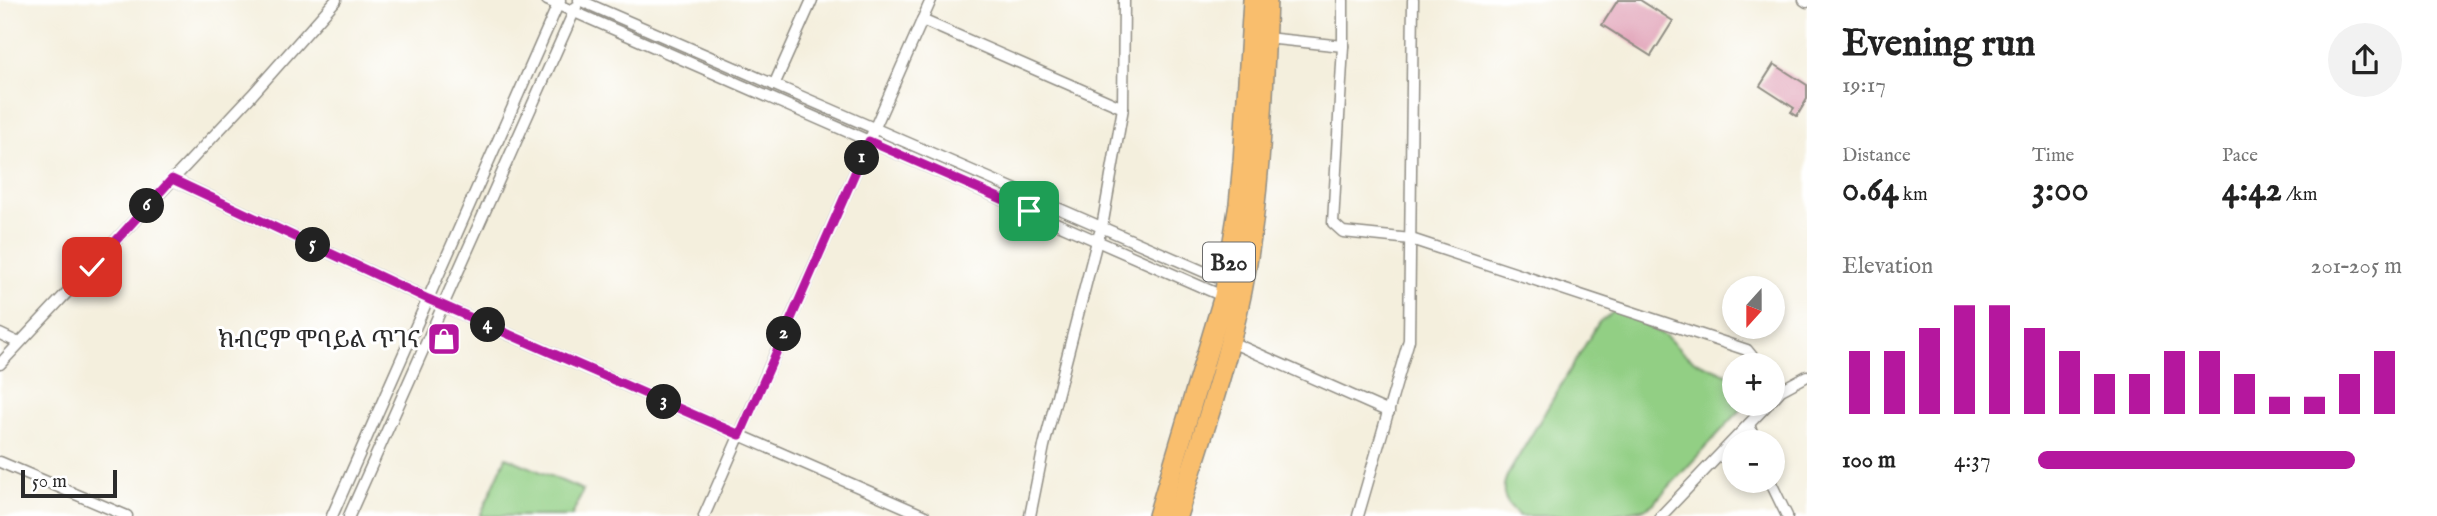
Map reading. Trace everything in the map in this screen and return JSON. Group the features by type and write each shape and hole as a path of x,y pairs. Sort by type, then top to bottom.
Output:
{"highway":[{"name":"B20","path":"1177,516 1231,342 1253,0"},
{"name":"B20","path":"1158,516 1233,292 1260,162 1267,0"}],"street":[{"path":"0,364 252,95 336,0"},
{"path":"349,516 579,0 1102,227 1233,292"},
{"path":"774,85 811,0"},
{"path":"704,516 931,0"},
{"path":"1030,516 1044,446 1102,227 1123,108 1124,0"},
{"path":"1343,0 1333,222 1343,232 1411,239 1749,353"},
{"path":"1358,516 1409,340 1413,0"},
{"path":"332,516 555,2 1097,241 1233,292"},
{"path":"922,20 1123,108"},
{"path":"1266,38 1343,46"},
{"path":"172,179 428,299 925,516"},
{"path":"0,334 19,343"},
{"path":"1231,342 1389,412"},
{"path":"1785,389 1807,376"},
{"path":"1661,516 1757,416"},
{"path":"1749,424 1751,430"},
{"path":"0,462 127,516"},
{"path":"1776,493 1787,516"}],"green space":[{"path":"1615,311 1624,313 1666,336 1695,361 1722,372 1722,416 1735,416 1653,504 1644,509 1603,516 1519,516 1505,498 1507,476 1599,322"},
{"path":"506,457 583,490 572,516 480,516"}],"building":[{"path":"1618,0 1640,0 1673,21 1651,56 1602,25"},
{"path":"1774,64 1807,85 1807,99 1797,116 1791,112 1794,108 1760,86"}],"place":[{"name":"ክብሮም ሞባይል ጥገና","path":"444,339"}],"route":[{"path":"92,267 172,179 428,299 740,435 869,141 1029,211"}]}
